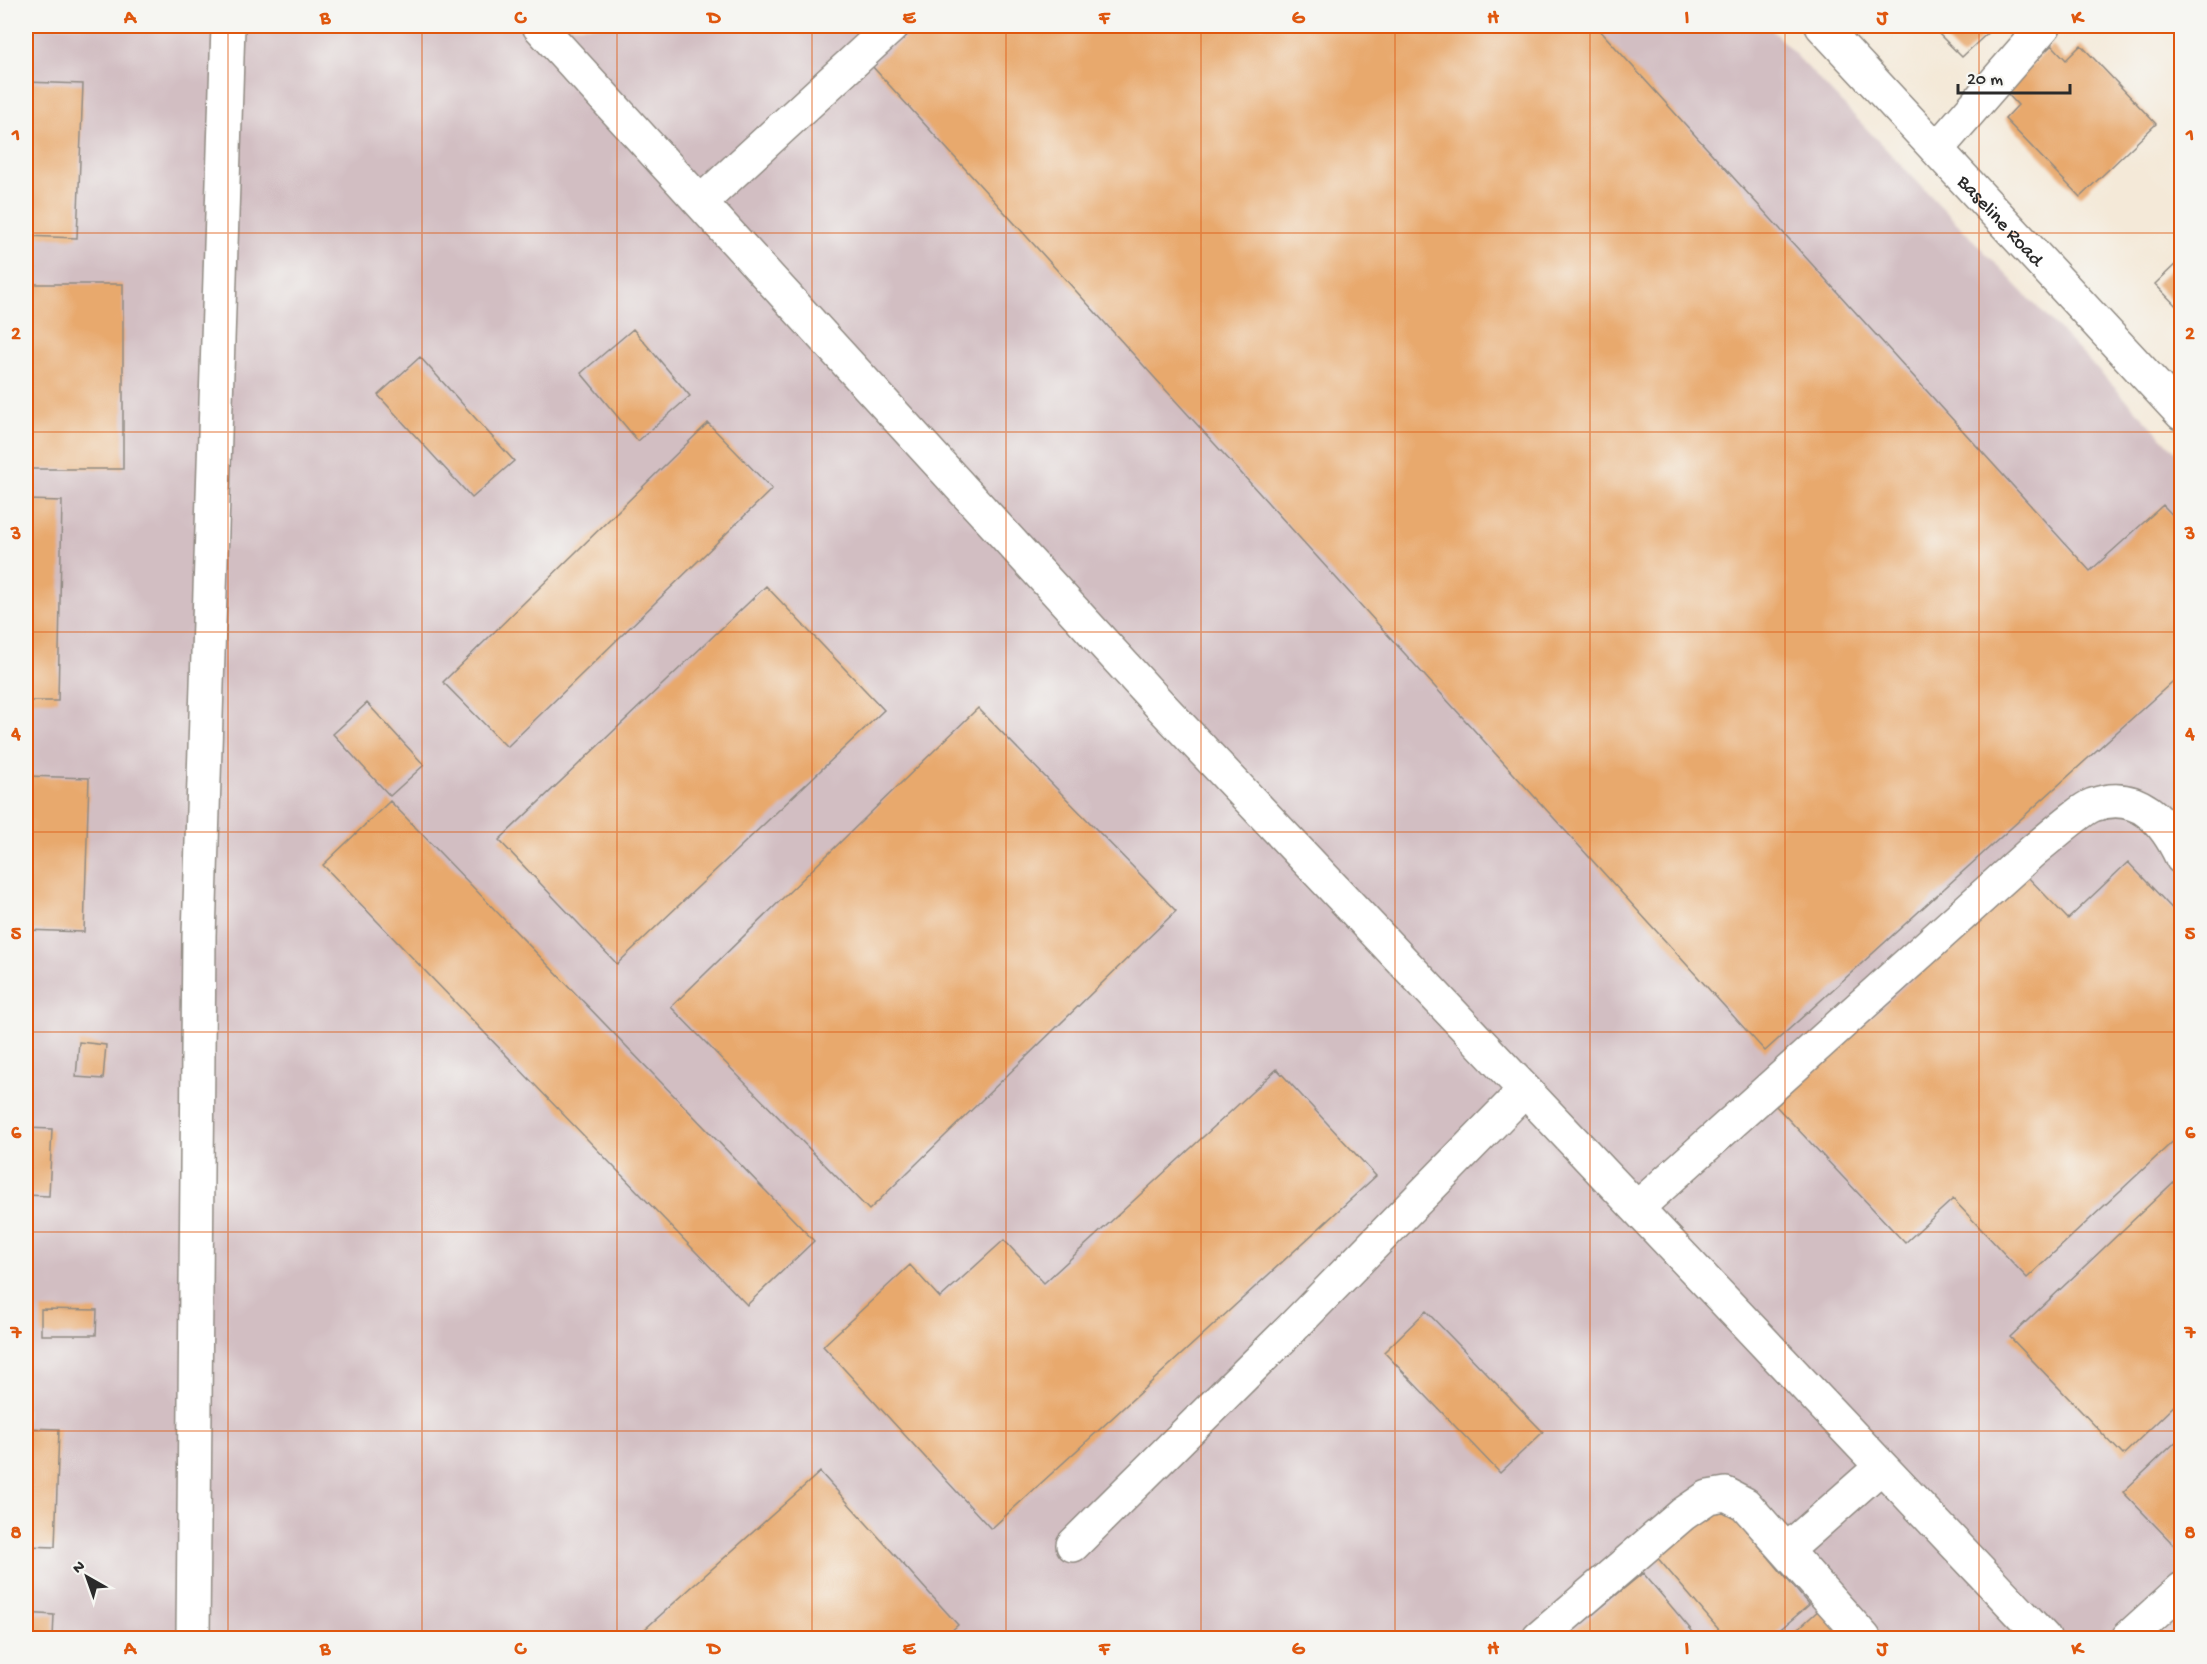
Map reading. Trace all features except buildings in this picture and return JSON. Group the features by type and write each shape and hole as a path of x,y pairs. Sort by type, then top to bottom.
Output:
{"street":[{"path":"193,1638 199,936 228,26"},
{"path":"539,26 1160,705 2044,1638"},
{"path":"701,202 892,26"},
{"name":"Baseline Road","path":"1822,26 2181,414"},
{"path":"1936,149 2044,26"},
{"path":"1637,1208 2034,850 2092,805 2122,800 2149,810 2173,839 2181,858"},
{"path":"1073,1545 1292,1328 1525,1090"},
{"path":"1787,1550 1881,1467"},
{"path":"1539,1638 1683,1514 1708,1497 1726,1494 1745,1504 1864,1638"},
{"path":"2128,1638 2181,1589"}],"shaded area":[{"path":"26,26 1768,26 2181,457 2181,1638 26,1638"}]}
